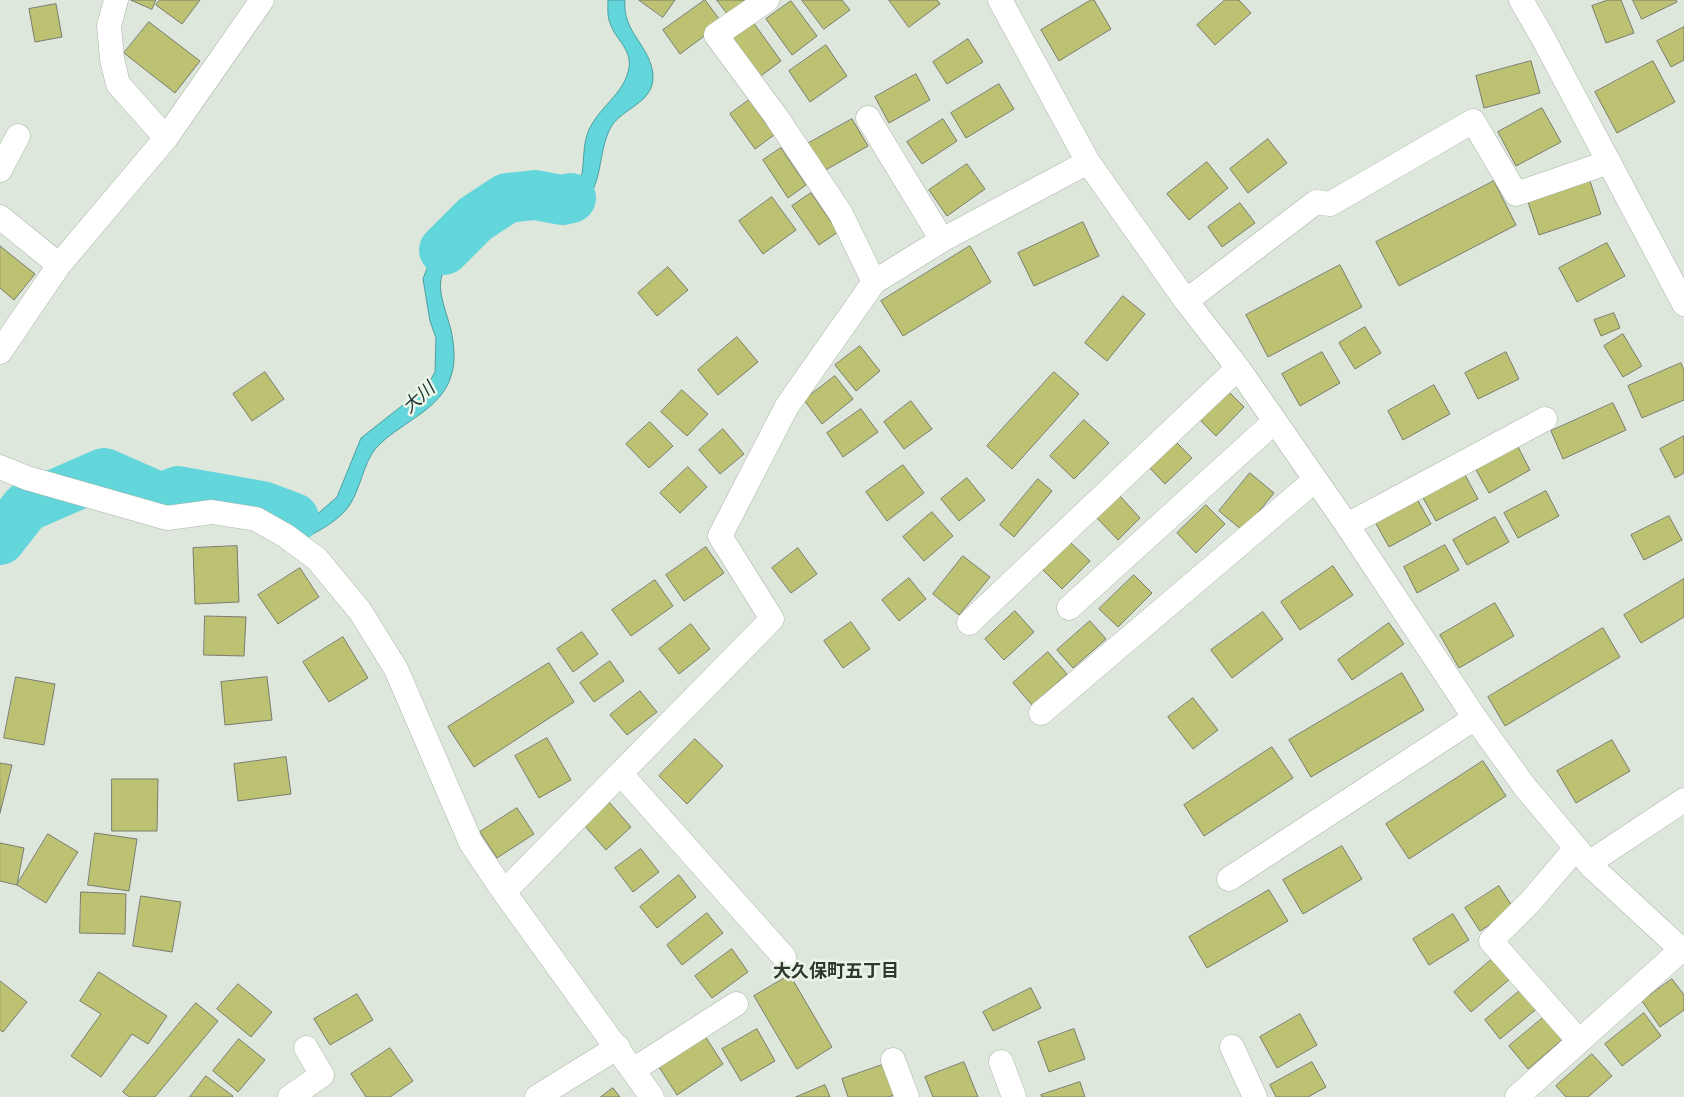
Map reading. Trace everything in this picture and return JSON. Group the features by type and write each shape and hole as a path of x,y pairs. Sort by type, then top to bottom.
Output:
{"street":[{"path":"116,0 109,26 112,59 118,84 166,138"},
{"path":"0,352 59,265 166,138 262,0"},
{"path":"767,0 716,35 775,115 840,214 874,282"},
{"path":"1000,0 1088,162 1186,301 1238,368 1275,421 1347,525 1475,718 1525,787 1582,855 1682,951 1517,1097"},
{"path":"1521,0 1684,304"},
{"path":"868,118 942,240"},
{"path":"1186,301 1316,202 1330,204 1473,120 1516,194 1609,162"},
{"path":"0,170 18,136"},
{"path":"504,892 772,619 720,536 787,406 874,282 942,240 1088,162"},
{"path":"0,217 59,265"},
{"path":"969,623 1238,368"},
{"path":"1347,525 1545,419"},
{"path":"1069,608 1275,421"},
{"path":"0,467 27,478 167,518 212,512 256,520 286,536 317,560 360,612 396,669 471,843 504,892 618,1047 652,1097"},
{"path":"1041,713 1315,480"},
{"path":"1229,879 1475,718"},
{"path":"620,774 784,957"},
{"path":"1579,1041 1491,941 1531,901 1582,855 1684,800"},
{"path":"633,1070 736,1004"},
{"path":"537,1097 618,1047"},
{"path":"1232,1047 1255,1097"},
{"path":"290,1097 322,1076 306,1048"},
{"path":"893,1060 907,1097"},
{"path":"1001,1062 1014,1097"}],"water":[{"path":"608,0 625,0 625,11 628,21 651,65 652,85 643,99 616,120 611,127 604,147 597,180 588,198 580,206 574,209 556,211 508,207 500,193 521,190 573,194 578,187 581,180 584,148 588,132 592,123 622,86 629,68 626,50 612,29 609,20"},
{"path":"493,199 503,214 460,246 451,256 441,280 441,293 451,330 454,353 453,371 446,387 431,406 390,435 371,455 354,497 346,510 329,525 309,536 273,515 232,507 222,491 314,517 337,497 361,438 427,386 435,372 436,338 430,321 423,279 430,260 445,237"},
{"path":"106,465 162,488 173,483 186,499 167,509 77,477"},
{"path":"19,499 38,505 28,525 0,563 0,529"}],"building":[{"path":"131,0 156,0 152,9"},
{"path":"160,0 200,0 182,24 156,5"},
{"path":"639,0 675,0 663,17"},
{"path":"705,0 722,23 680,54 663,30"},
{"path":"717,0 753,0 730,17"},
{"path":"802,0 842,0 850,10 824,29"},
{"path":"889,0 937,0 940,4 909,27"},
{"path":"1094,0 1111,29 1059,61 1041,30"},
{"path":"1225,0 1239,0 1251,13 1215,45 1197,25"},
{"path":"1608,0 1621,0 1634,33 1606,43 1592,6"},
{"path":"1633,0 1676,0 1677,2 1642,19"},
{"path":"791,1 817,36 792,55 766,19"},
{"path":"56,4 62,37 35,42 29,9"},
{"path":"149,22 200,61 175,93 124,53"},
{"path":"753,22 781,61 758,78 730,39"},
{"path":"1684,27 1684,60 1671,67 1657,41"},
{"path":"968,39 983,62 947,84 933,62"},
{"path":"826,45 847,76 810,102 789,71"},
{"path":"1531,61 1540,93 1484,108 1476,76"},
{"path":"1653,61 1675,102 1617,133 1595,92"},
{"path":"916,74 930,100 889,123 875,97"},
{"path":"999,84 1014,109 966,138 951,113"},
{"path":"749,100 774,135 755,149 730,114"},
{"path":"1542,108 1561,142 1516,166 1498,132"},
{"path":"852,119 868,146 822,172 807,144"},
{"path":"943,119 957,141 922,164 907,142"},
{"path":"1268,139 1287,163 1248,193 1230,169"},
{"path":"781,148 806,185 788,198 763,160"},
{"path":"1207,162 1228,188 1189,220 1167,194"},
{"path":"967,164 985,189 947,216 929,190"},
{"path":"1494,181 1516,225 1399,286 1376,242"},
{"path":"1590,181 1601,214 1539,235 1528,202"},
{"path":"811,193 838,232 819,245 792,206"},
{"path":"772,197 796,230 763,254 739,221"},
{"path":"1240,203 1255,223 1222,247 1208,227"},
{"path":"1083,222 1099,256 1034,286 1018,253"},
{"path":"1607,243 1625,276 1577,302 1559,268"},
{"path":"0,246 35,274 14,300 0,288"},
{"path":"970,246 991,282 903,336 881,301"},
{"path":"1340,265 1362,307 1268,357 1246,315"},
{"path":"668,267 688,290 657,316 638,293"},
{"path":"1123,296 1145,314 1107,361 1085,343"},
{"path":"1614,313 1620,328 1601,336 1594,320"},
{"path":"1365,327 1381,353 1355,369 1339,343"},
{"path":"1623,334 1642,366 1623,377 1604,346"},
{"path":"737,337 758,362 718,395 698,370"},
{"path":"860,346 880,371 856,391 835,365"},
{"path":"1322,352 1340,383 1300,406 1282,374"},
{"path":"1506,352 1519,379 1478,399 1465,373"},
{"path":"1681,363 1684,370 1684,400 1642,418 1628,386"},
{"path":"265,372 284,399 252,421 233,394"},
{"path":"1054,372 1079,394 1012,469 987,446"},
{"path":"835,376 853,399 822,424 804,400"},
{"path":"1434,385 1450,414 1403,440 1388,411"},
{"path":"1226,389 1244,407 1216,436 1198,418"},
{"path":"682,390 708,414 687,436 661,412"},
{"path":"911,401 932,429 904,449 884,422"},
{"path":"1613,403 1626,430 1563,459 1551,431"},
{"path":"861,409 878,432 843,457 827,433"},
{"path":"1084,420 1109,443 1074,479 1050,456"},
{"path":"650,422 673,446 649,468 626,444"},
{"path":"723,429 744,454 720,474 699,450"},
{"path":"1684,436 1684,473 1675,478 1660,449"},
{"path":"1173,439 1192,458 1165,484 1146,464"},
{"path":"1517,445 1530,470 1489,493 1475,468"},
{"path":"903,465 924,493 887,521 866,492"},
{"path":"688,467 707,487 680,513 660,493"},
{"path":"1250,473 1274,493 1243,531 1219,511"},
{"path":"1464,473 1478,499 1436,521 1422,496"},
{"path":"967,478 985,500 959,521 941,499"},
{"path":"1038,479 1052,491 1014,537 1000,525"},
{"path":"1546,491 1559,516 1518,538 1504,513"},
{"path":"1120,496 1140,518 1118,540 1097,518"},
{"path":"1417,499 1431,524 1389,547 1375,522"},
{"path":"1206,505 1225,524 1196,553 1177,533"},
{"path":"932,512 953,536 924,561 903,537"},
{"path":"1669,516 1682,540 1644,560 1631,535"},
{"path":"1495,517 1509,542 1467,565 1453,540"},
{"path":"1070,542 1090,561 1062,589 1042,569"},
{"path":"1445,545 1459,570 1417,593 1404,567"},
{"path":"237,546 239,602 195,604 193,548"},
{"path":"706,547 724,573 684,601 666,575"},
{"path":"798,548 817,574 791,593 772,568"},
{"path":"963,556 990,577 959,615 933,594"},
{"path":"1333,566 1353,595 1300,630 1281,602"},
{"path":"300,568 319,597 278,624 258,595"},
{"path":"1134,575 1152,593 1118,627 1099,609"},
{"path":"909,578 926,599 899,621 882,600"},
{"path":"1684,579 1684,617 1641,643 1624,615"},
{"path":"655,580 673,606 631,636 612,610"},
{"path":"1495,603 1514,636 1459,668 1440,635"},
{"path":"1015,611 1034,632 1004,660 985,639"},
{"path":"1263,612 1283,639 1232,678 1211,650"},
{"path":"205,616 246,617 244,656 204,655"},
{"path":"1090,621 1106,639 1073,668 1057,650"},
{"path":"851,622 870,649 843,668 824,641"},
{"path":"1389,623 1404,644 1352,680 1338,660"},
{"path":"691,624 710,649 679,674 659,649"},
{"path":"1603,628 1620,657 1505,726 1488,697"},
{"path":"582,632 598,654 573,672 557,649"},
{"path":"343,637 368,678 329,702 303,662"},
{"path":"1048,652 1067,674 1032,705 1013,683"},
{"path":"610,661 624,681 594,702 580,683"},
{"path":"549,663 574,702 474,767 448,727"},
{"path":"1402,673 1424,710 1311,777 1289,740"},
{"path":"16,677 55,684 44,745 4,738"},
{"path":"267,677 272,720 225,725 221,682"},
{"path":"640,691 657,712 627,735 610,715"},
{"path":"1193,698 1218,730 1193,749 1168,717"},
{"path":"547,738 571,780 539,798 515,756"},
{"path":"695,739 723,766 687,804 659,776"},
{"path":"1612,740 1630,771 1576,803 1557,771"},
{"path":"1272,747 1293,778 1204,836 1184,805"},
{"path":"286,757 291,794 238,801 234,764"},
{"path":"1483,761 1506,796 1409,859 1386,824"},
{"path":"0,763 12,765 0,813"},
{"path":"112,779 158,779 157,831 112,831"},
{"path":"609,802 631,827 606,850 584,825"},
{"path":"517,808 534,834 497,858 480,832"},
{"path":"95,833 137,839 129,891 88,885"},
{"path":"48,834 78,852 46,903 17,885"},
{"path":"0,843 24,848 17,885 0,881"},
{"path":"1342,846 1362,879 1303,914 1283,880"},
{"path":"641,849 659,872 633,892 615,868"},
{"path":"679,875 696,897 657,928 640,907"},
{"path":"1499,886 1514,909 1480,931 1465,908"},
{"path":"1269,890 1288,921 1207,968 1189,937"},
{"path":"81,892 126,894 125,934 80,933"},
{"path":"141,896 181,902 172,952 133,946"},
{"path":"707,913 723,933 682,965 667,945"},
{"path":"1453,914 1469,940 1429,965 1413,939"},
{"path":"732,949 748,972 712,998 695,976"},
{"path":"1492,959 1510,979 1471,1012 1454,992"},
{"path":"99,972 167,1016 148,1044 132,1034 101,1077 71,1056 101,1014 80,1001"},
{"path":"790,975 832,1047 797,1069 754,996"},
{"path":"1672,979 1684,995 1684,1010 1660,1027 1642,1001"},
{"path":"0,981 27,1002 3,1032 0,1030"},
{"path":"238,984 272,1012 251,1037 217,1009"},
{"path":"1031,988 1041,1008 993,1031 983,1012"},
{"path":"1523,988 1539,1007 1500,1039 1485,1020"},
{"path":"357,994 373,1020 330,1045 314,1019"},
{"path":"196,1003 218,1021 155,1097 129,1097 123,1092"},
{"path":"1644,1013 1661,1036 1622,1066 1605,1044"},
{"path":"1300,1014 1317,1045 1277,1068 1260,1037"},
{"path":"1544,1017 1563,1039 1528,1069 1509,1046"},
{"path":"757,1029 775,1061 741,1081 722,1049"},
{"path":"1074,1029 1085,1059 1049,1072 1038,1042"},
{"path":"705,1036 723,1064 677,1095 659,1067"},
{"path":"239,1039 265,1060 238,1092 213,1071"},
{"path":"390,1048 413,1081 390,1097 366,1097 351,1074"},
{"path":"1592,1054 1612,1076 1588,1097 1566,1097 1556,1086"},
{"path":"964,1062 978,1097 933,1097 925,1077"},
{"path":"1312,1062 1326,1087 1308,1097 1276,1097 1270,1085"},
{"path":"885,1064 895,1095 888,1097 848,1097 842,1079"},
{"path":"206,1076 233,1096 190,1097"},
{"path":"1080,1082 1085,1097 1042,1097 1041,1095"},
{"path":"825,1085 830,1097 796,1097"},
{"path":"613,1088 620,1097 601,1097"}],"waterway":[{"name":"大川","path":"444,250 475,219 507,198 535,195 562,200 571,198"},
{"name":"大川","path":"0,540 26,507 104,473 161,498 178,491 262,506 294,518"}],"district":[{"name":"大久保町五丁目","path":"836,972"}]}
